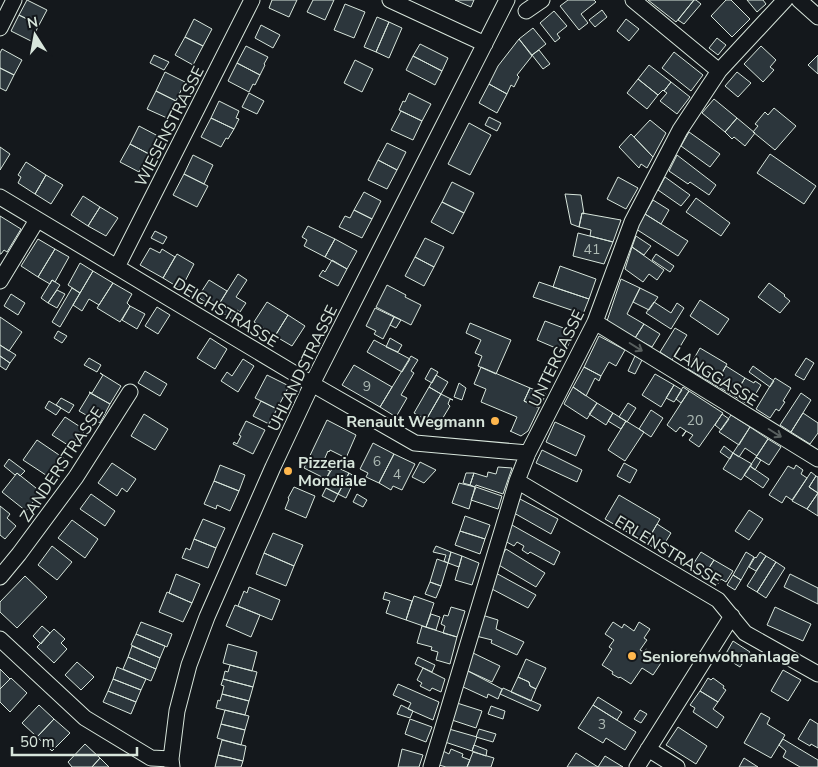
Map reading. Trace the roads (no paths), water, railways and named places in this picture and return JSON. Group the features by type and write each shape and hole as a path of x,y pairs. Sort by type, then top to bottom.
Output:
{"street":[{"path":"0,28 14,0"},
{"name":"WIESENSTRASSE","path":"117,267 252,0"},
{"path":"390,0 485,44"},
{"name":"UHLANDSTRASSE","path":"172,763 178,711 192,657 207,617 312,384 507,0"},
{"path":"526,11 542,0"},
{"path":"633,0 719,71"},
{"name":"UNTERGASSE","path":"431,767 517,480 528,453 595,322 632,222 680,130 719,71 785,0"},
{"path":"800,0 818,17"},
{"name":"DEICHSTRASSE","path":"0,198 312,384 415,443 528,453"},
{"path":"0,281 37,220"},
{"name":"LANGGASSE","path":"595,322 818,459"},
{"name":"ZANDERSTRASSE","path":"0,577 20,554 76,477 130,392"},
{"name":"ERLENSTRASSE","path":"517,480 718,600 745,633 818,674"},
{"path":"637,767 732,616"},
{"path":"0,639 85,718 151,758 172,763"},
{"path":"648,749 677,767"}],"place":[{"name":"Renault Wegmann","path":"495,421"},
{"name":"Pizzeria Mondiale","path":"288,471"},
{"name":"Seniorenwohnanlage","path":"632,656"}]}
